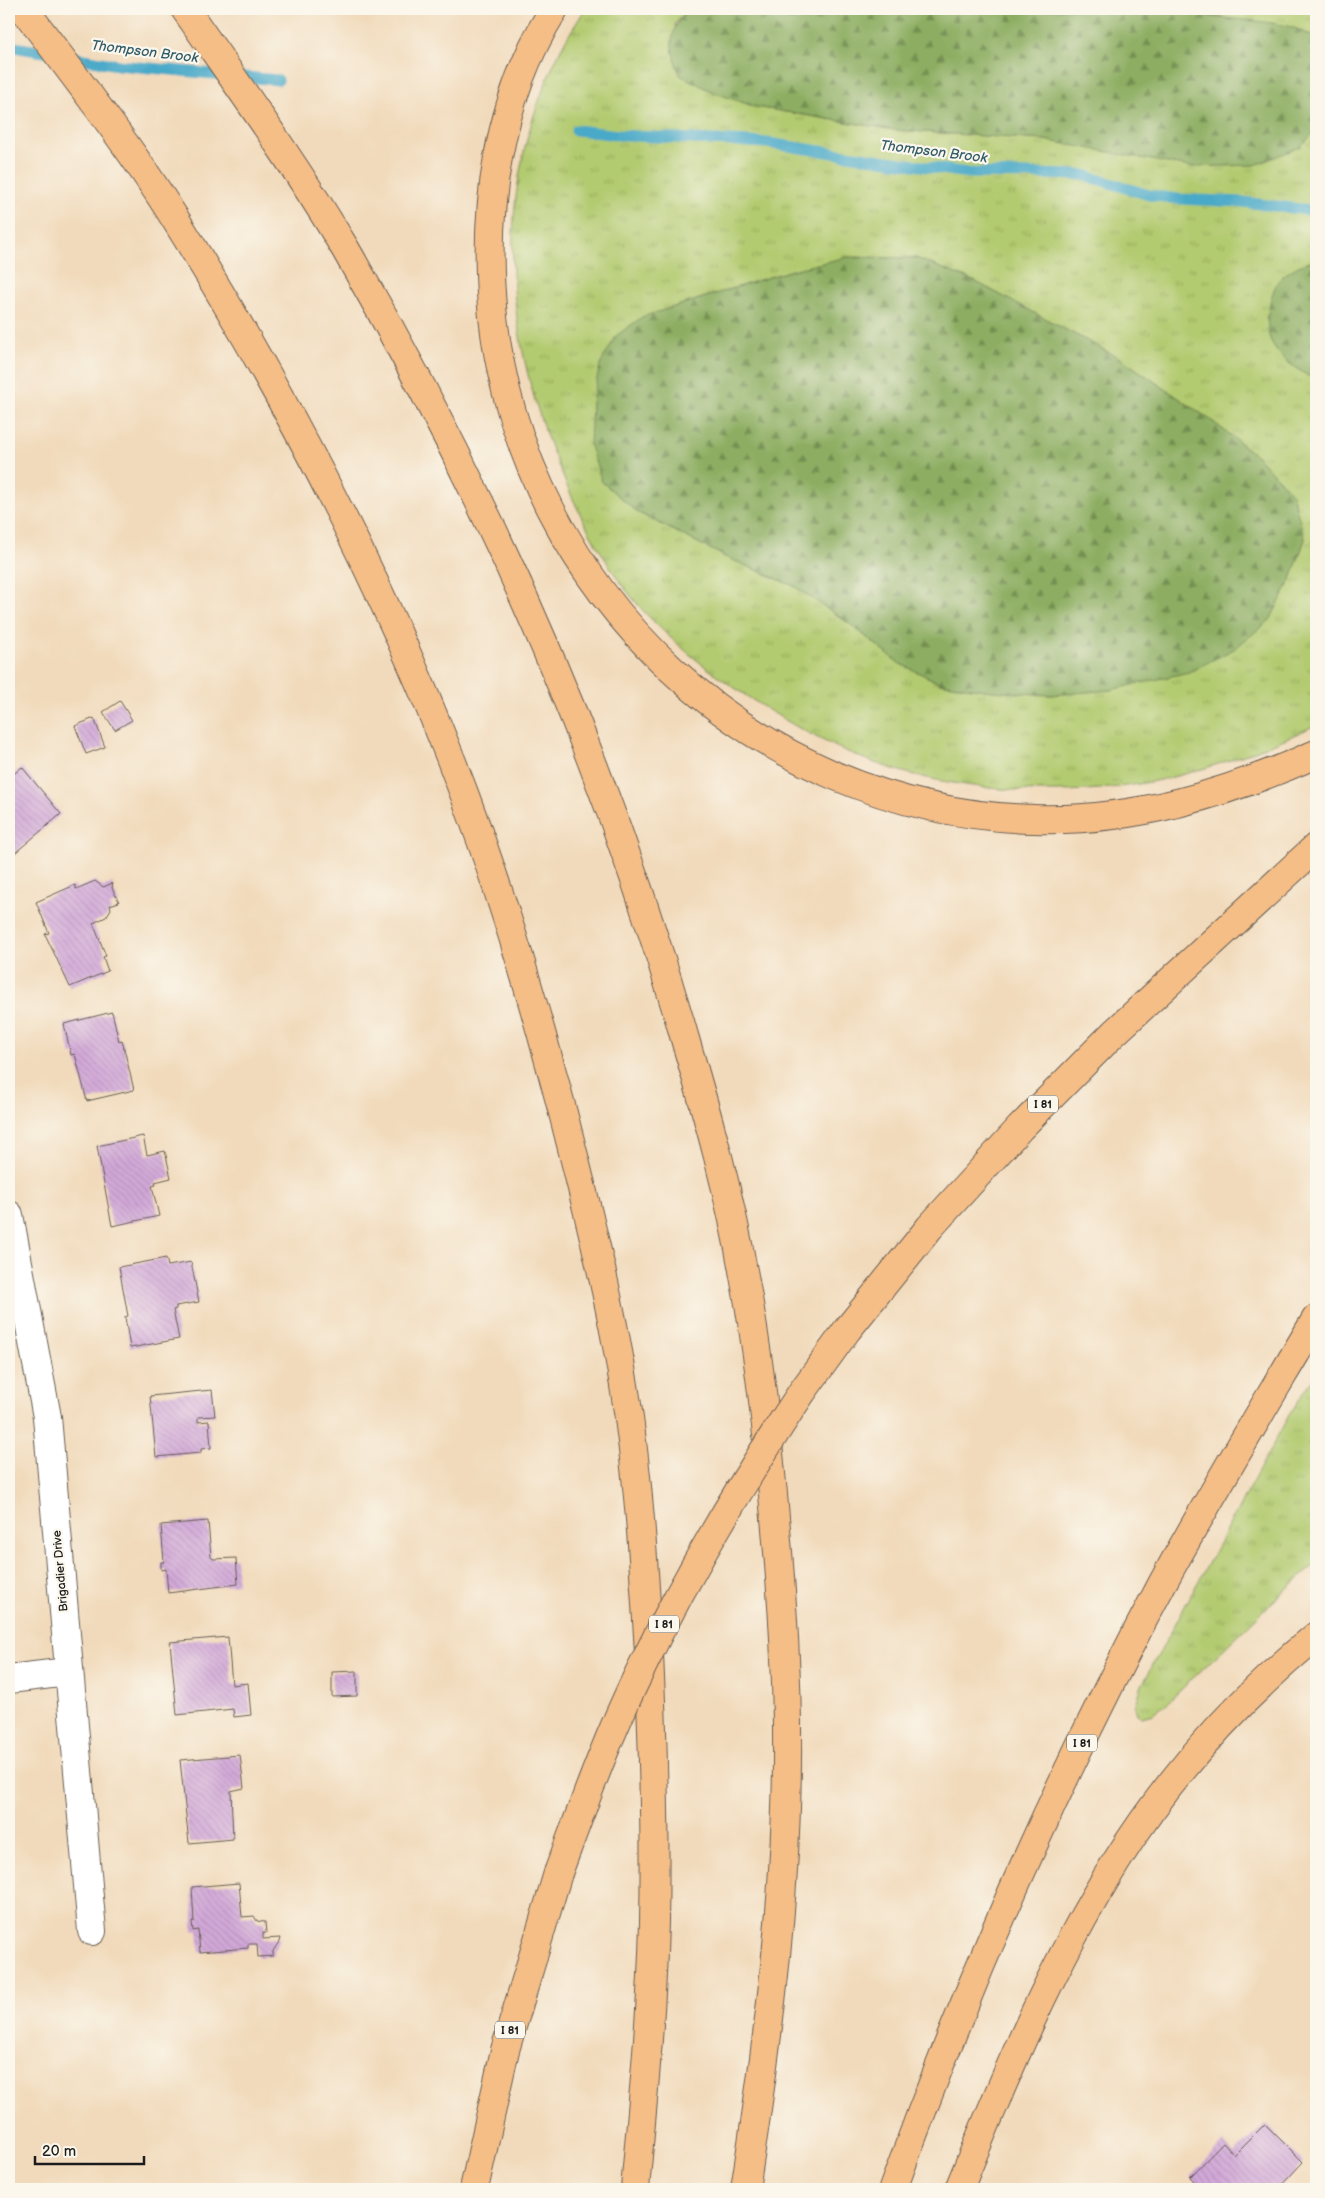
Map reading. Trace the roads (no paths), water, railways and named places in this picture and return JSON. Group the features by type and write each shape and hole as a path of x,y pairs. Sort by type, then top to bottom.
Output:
{"highway":[{"path":"24,9 132,155 174,218 294,423 343,516 450,756 509,922 585,1197 626,1396 638,1497 648,1641 654,1823 654,1926 648,2030 635,2189"},
{"path":"185,9 310,192 345,248 429,400 500,544 574,714 635,878 667,975 711,1130 730,1208 756,1346 768,1432 782,1601 787,1709 787,1766 774,1975 758,2113 745,2189"},
{"path":"554,9 526,64 506,120 498,159 489,237 491,300 499,361 512,414 531,470 559,527 594,584 638,638 663,663 722,712 792,755 829,774 869,789 910,801 997,817 1035,819 1075,818 1151,810 1217,793 1316,754"},
{"name":"I 81","path":"474,2189 505,2050 558,1873 612,1733 639,1674 669,1613 735,1496 802,1392 847,1330 930,1227 1014,1135 1114,1033 1316,846"},
{"name":"I 81","path":"893,2189 965,2002 1017,1880 1073,1760 1188,1538 1316,1319"},
{"path":"959,2189 1027,2030 1072,1940 1116,1861 1172,1783 1232,1712 1316,1636"}],"street":[{"name":"Brigadier Drive","path":"9,1215 47,1417 92,1930"},
{"path":"9,1679 68,1672"}],"waterway":[{"name":"Thompson Brook","path":"9,46 118,65 278,80"},
{"name":"Thompson Brook","path":"576,130 618,135 767,143 968,173 1084,175 1149,195 1178,199 1243,202 1316,211"}]}
